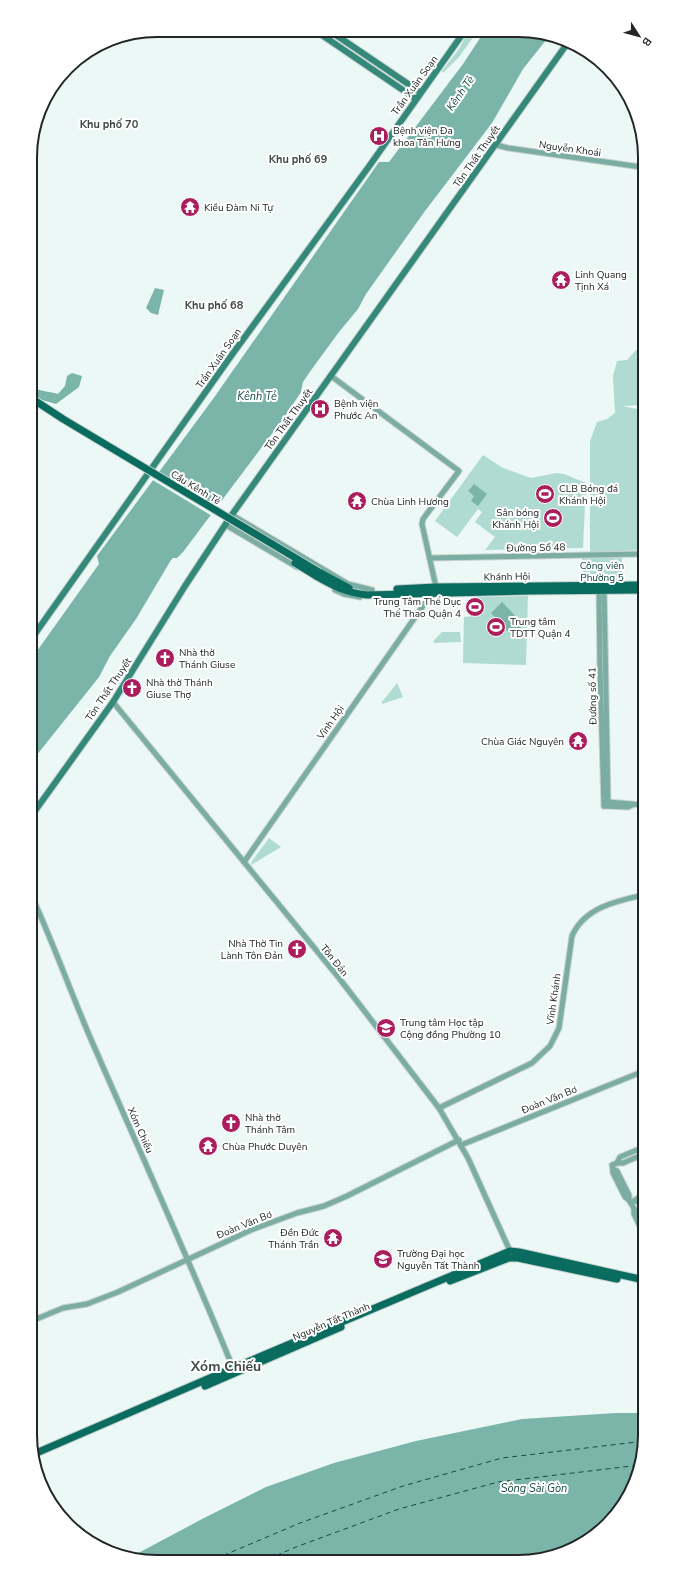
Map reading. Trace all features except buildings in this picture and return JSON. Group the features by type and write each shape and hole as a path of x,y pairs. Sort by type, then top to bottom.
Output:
{"main road":[{"path":"325,37 416,99"},
{"path":"338,37 420,92"},
{"name":"Trần Xuân Soạn","path":"37,630 460,37"},
{"path":"344,50 348,44"},
{"name":"Tôn Thất Thuyết","path":"37,808 113,702 185,586 232,515 565,47"},
{"name":"Cầu Kênh Tẻ","path":"37,402 63,420 352,591"},
{"name":"Cầu Kênh Tẻ","path":"37,408 325,581 342,590 352,591"},
{"name":"Khánh Hội","path":"601,588 638,585"},
{"name":"Khánh Hội","path":"352,591 372,592 601,588 638,590"},
{"path":"510,1254 519,1252 638,1279"},
{"name":"Nguyễn Tất Thành","path":"234,1370 510,1254 518,1258 638,1284"},
{"name":"Nguyễn Tất Thành","path":"39,1458 396,1298 406,1297"},
{"path":"38,1452 234,1370"}],"street":[{"name":"Nguyễn Khoái","path":"496,145 504,148 638,167"},
{"path":"331,376 458,471 423,519 422,524 430,558 434,590"},
{"name":"Khánh Hội","path":"232,515 348,584 372,592"},
{"name":"Khánh Hội","path":"226,525 344,594 365,597 372,592"},
{"path":"255,542 260,532"},
{"name":"Đường Số 48","path":"430,558 638,554"},
{"name":"Đường số 41","path":"601,588 600,668 606,804 628,807 638,805"},
{"name":"Vĩnh Hội","path":"244,862 434,590"},
{"name":"Tôn Đản","path":"113,702 366,1012 439,1108 460,1142 482,1186 510,1254"},
{"name":"Vĩnh Khánh","path":"439,1108 524,1068 545,1051 553,1041 559,1028 572,936 576,926 586,916 604,906 638,896"},
{"name":"Xóm Chiếu","path":"37,908 82,1018 187,1258 234,1370"},
{"name":"Đoàn Văn Bơ","path":"37,1319 63,1308 87,1304 118,1292 187,1258 250,1230 297,1213 324,1206 460,1142 638,1073"},
{"path":"638,1150 620,1157 617,1163 612,1167 617,1171 629,1195 638,1222"},
{"path":"617,1163 623,1163 638,1157"},
{"path":"631,1201 638,1197"},
{"path":"631,1201 638,1202"},
{"path":"634,1209 638,1212"}],"green space":[{"path":"465,37 473,37 459,57 443,73 442,71 459,49"},
{"path":"636,350 638,351 638,405 622,406 638,409 638,550 590,553 590,441 597,422 607,419 615,413 613,376 617,361 627,360"},
{"name":"CLB Bóng đá Khánh Hội","path":"483,455 503,468 531,478 557,473 564,474 586,483 583,548 485,550 495,537 475,522 482,512 478,509 457,537 435,521"},
{"name":"Công viên Phường 5","path":"622,555 622,584 583,585 582,557"},
{"name":"Trung tâm TDTT Quận 4","path":"528,596 526,665 463,663 464,617 474,616 474,597"},
{"path":"442,632 460,632 461,642 434,643 434,640"},
{"path":"397,683 403,697 382,704 382,702"},
{"path":"269,838 281,847 251,865 252,861"}],"water":[{"name":"Kênh Tẻ","path":"481,37 518,37 546,40 523,69 492,123 425,211 366,294 358,309 309,373 303,382 301,392 286,415 183,552 177,558 173,558 171,560 136,619 110,656 99,677 37,755 37,651 99,564 97,556 213,399 379,162 389,162 463,64"},
{"path":"155,288 164,290 158,315 151,313 146,308"},
{"path":"72,373 82,376 79,387 56,404 42,400 37,396 37,388 58,394 65,386 67,376"},
{"path":"474,484 487,494 478,506 471,501 474,496 468,491"},
{"path":"502,602 524,625 512,636 491,613"},
{"name":"Sông Sài Gòn","path":"638,1413 638,1443 634,1466 626,1488 618,1502 597,1525 585,1535 556,1549 533,1554 518,1555 157,1555 138,1553 266,1487 334,1463 416,1441 522,1419"}],"pier":[{"path":"156,471 218,508 212,516 151,479"}],"ferry route":[{"path":"224,1555 300,1523 403,1486 502,1458 638,1442"},
{"path":"277,1555 399,1509 498,1482 634,1466"}],"place":[{"name":"Bệnh viện Đa khoa Tân Hưng","path":"379,136"},
{"name":"Kiều Đàm Ni Tự","path":"190,207"},
{"name":"Linh Quang Tịnh Xá","path":"561,280"},
{"name":"Bệnh viện Phước An","path":"320,409"},
{"name":"CLB Bóng đá Khánh Hội","path":"545,494"},
{"name":"Chùa Linh Hương","path":"357,501"},
{"name":"Sân bóng Khánh Hội","path":"553,518"},
{"name":"Trung Tâm Thể Dục Thể Thao Quận 4","path":"475,607"},
{"name":"Trung tâm TDTT Quận 4","path":"496,627"},
{"name":"Nhà thờ Thánh Giuse","path":"165,658"},
{"name":"Nhà thờ Thánh Giuse Thợ","path":"132,688"},
{"name":"Chùa Giác Nguyên","path":"578,741"},
{"name":"Nhà Thờ Tin Lành Tôn Đản","path":"297,949"},
{"name":"Trung tâm Học tập Cộng đồng Phường 10","path":"386,1028"},
{"name":"Nhà thờ Thánh Tâm","path":"231,1123"},
{"name":"Chùa Phước Duyên","path":"208,1146"},
{"name":"Đền Đức Thánh Trần","path":"333,1238"},
{"name":"Trường Đại học Nguyễn Tất Thành","path":"383,1259"}],"district":[{"name":"Khu phố 70","path":"109,124"},
{"name":"Khu phố 69","path":"298,159"},
{"name":"Khu phố 68","path":"214,305"},
{"name":"Xóm Chiếu","path":"226,1366"}]}
